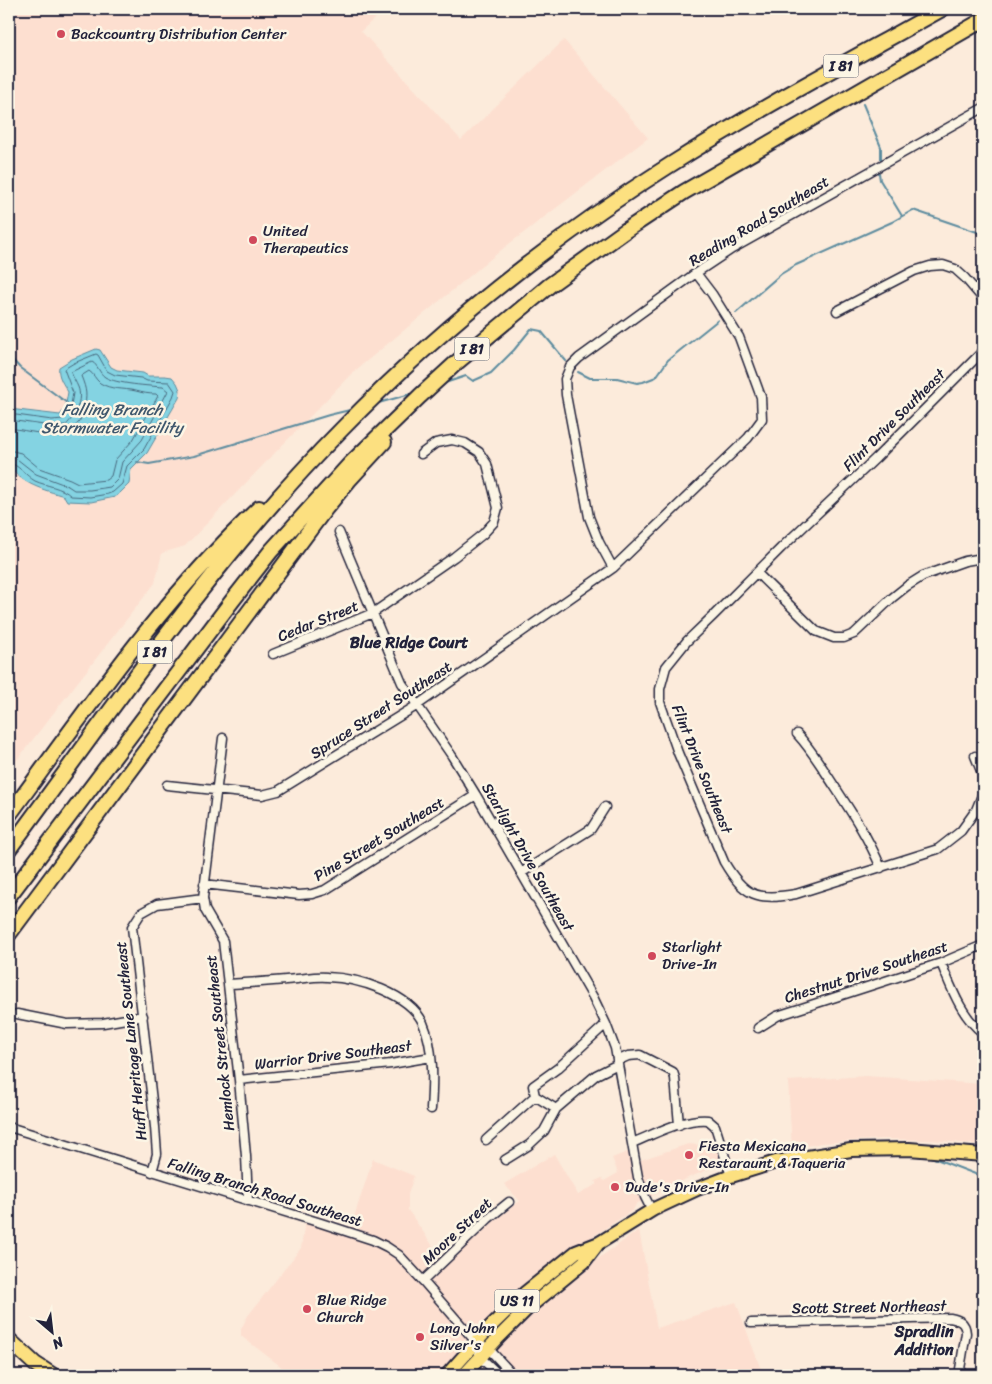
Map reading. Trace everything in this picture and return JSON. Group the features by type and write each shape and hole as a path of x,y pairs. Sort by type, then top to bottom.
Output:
{"highway":[{"name":"I 81","path":"9,850 210,579 310,462 365,406 442,334 571,231 674,162 942,9"},
{"name":"I 81","path":"9,896 271,551 374,439 420,396 494,330 550,285 625,231 684,192 983,20"},
{"path":"9,934 271,580 349,480 412,415 550,285"},
{"path":"9,815 136,644 182,587 232,533 310,462"},
{"path":"9,1340 35,1364 52,1375"}],"main road":[{"name":"US 11","path":"447,1375 476,1342 525,1293 576,1252 599,1243 652,1211 697,1189 731,1176 795,1158 851,1150 909,1149 983,1154"},
{"name":"US 11","path":"464,1375 528,1308 584,1262 599,1243"}],"street":[{"name":"Reading Road Southeast","path":"613,568 599,542 589,517 568,404 565,378 570,367 579,358 732,249 983,108"},
{"path":"837,311 914,271 930,266 943,265 955,269 983,299"},
{"name":"Spruce Street Southeast","path":"167,785 262,795 278,791 416,706 613,568 748,438 762,420 761,397 739,337 712,294 696,274"},
{"name":"Flint Drive Southeast","path":"983,351 687,642 666,666 660,689 660,702 678,752 724,862 733,877 745,890 760,896 782,897 796,894 938,849 961,831 976,810 983,793 983,786"},
{"name":"Cedar Street","path":"273,654 373,613 454,557 483,534 494,522 498,508 487,464 479,452 465,442 452,440 436,443 421,454"},
{"name":"Starlight Drive Southeast","path":"339,532 402,683 476,795 593,996 606,1024 618,1062 638,1177 652,1211"},
{"path":"758,572 816,631 834,638 844,638 854,634 892,598 923,576 965,561 983,558"},
{"path":"797,734 810,748 857,820 874,852 880,868"},
{"name":"Hemlock Street Southeast","path":"223,738 203,898 205,910 223,941 239,1080 248,1201"},
{"path":"975,756 983,776"},
{"name":"Pine Street Southeast","path":"204,884 299,895 325,890 476,795"},
{"path":"522,873 591,829 605,808"},
{"name":"Huff Heritage Lane Southeast","path":"152,1172 157,1154 156,1136 132,927 141,913 157,904 203,898"},
{"name":"Chestnut Drive Southeast","path":"758,1028 777,1016 941,963 983,945"},
{"path":"941,963 961,1008 973,1025 983,1033"},
{"path":"228,984 327,976 366,983 398,997 412,1007 422,1021 429,1038 432,1091 431,1109"},
{"path":"17,1014 67,1024 103,1022 143,1016"},
{"path":"556,1109 535,1096 533,1086 558,1068 606,1024"},
{"path":"505,1160 529,1145 544,1131 556,1109 596,1075 628,1056 640,1055 673,1072 679,1125"},
{"name":"Warrior Drive Southeast","path":"239,1080 391,1064 430,1057"},
{"path":"486,1140 535,1096"},
{"path":"632,1143 679,1125 700,1119 708,1120 714,1126 731,1176"},
{"name":"Falling Branch Road Southeast","path":"9,1127 373,1240 386,1246 398,1255 476,1342"},
{"name":"Moore Street","path":"423,1281 488,1219 509,1202"},
{"name":"Scott Street Northeast","path":"751,1323 950,1318 960,1320 966,1326 966,1333 959,1375"},
{"path":"476,1342 499,1375"},
{"path":"484,1353 513,1375"}],"shaded area":[{"path":"9,9 385,9 361,31 461,140 564,40 648,138 505,247 351,374 185,546 162,553 155,583 9,770"},
{"path":"866,1076 983,1084 983,1145 932,1140 883,1139 821,1143 792,1149 788,1081"},
{"path":"715,1140 723,1164 690,1177 636,1204 633,1210 529,1279 486,1321 440,1375 292,1375 241,1336 241,1329 247,1317 301,1248 305,1221 348,1235 373,1159 414,1176 408,1194 408,1210 446,1265 493,1222 520,1201 504,1184 554,1154 578,1195 597,1184 595,1181 602,1178 604,1181 618,1173 612,1158 630,1151 632,1163 688,1144 699,1145"},
{"path":"639,1230 657,1328 736,1302 763,1375 474,1375 506,1337 527,1316 576,1274"}],"water":[{"name":"Falling Branch Stormwater Facility","path":"96,349 100,350 111,367 117,370 143,373 148,376 172,377 180,390 179,398 147,453 131,469 129,484 120,493 115,497 91,502 67,501 64,496 41,489 19,477 13,471 9,464 9,409 60,415 65,409 68,392 60,377 59,367 72,359"}],"waterway":[{"path":"863,104 881,147 881,159"},
{"path":"879,173 880,180 902,216"},
{"path":"736,313 781,274 796,265 892,222 913,210 983,234"},
{"path":"578,372 590,378 617,378 637,383 643,382 656,377 668,360 718,320"},
{"path":"442,384 466,376 473,381 491,373 514,350 531,329 541,331 566,361"},
{"path":"9,356 20,368 67,403"},
{"path":"375,404 414,393"},
{"path":"137,462 149,464 194,456 354,409"},
{"path":"931,1157 983,1177"}],"place":[{"name":"Backcountry Distribution Center","path":"61,34"},
{"name":"United Therapeutics","path":"253,240"},
{"name":"Starlight Drive-In","path":"652,956"},
{"name":"Fiesta Mexicana Restaraunt & Taqueria","path":"689,1155"},
{"name":"Dude's Drive-In","path":"615,1187"},
{"name":"Blue Ridge Church","path":"307,1309"},
{"name":"Long John Silver's","path":"420,1337"}],"district":[{"name":"Blue Ridge Court","path":"409,642"},
{"name":"Spradlin Addition","path":"924,1340"}]}
